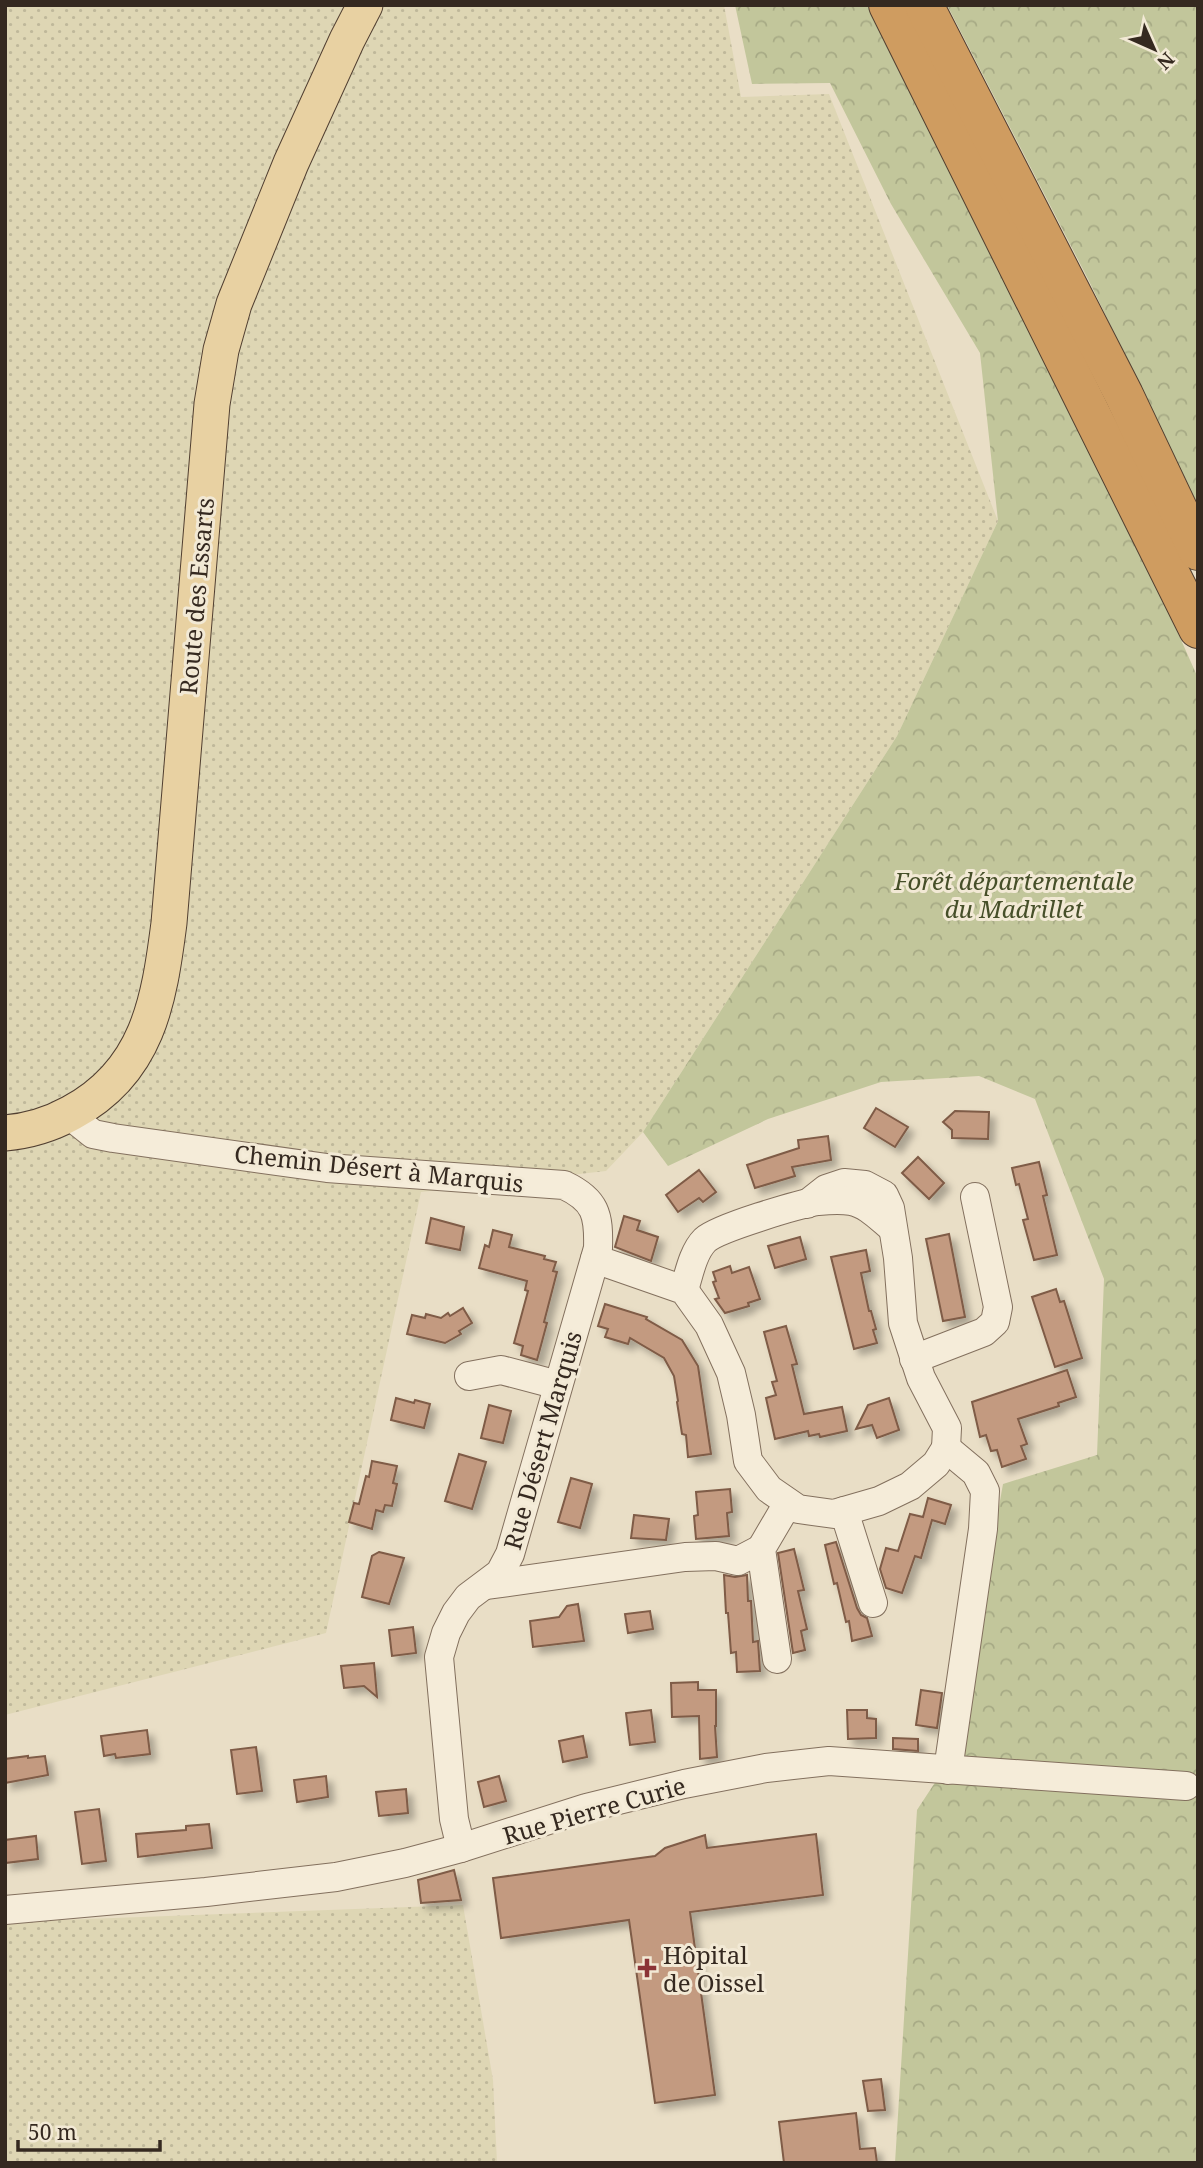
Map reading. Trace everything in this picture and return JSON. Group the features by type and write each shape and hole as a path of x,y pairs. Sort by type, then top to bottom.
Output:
{"highway":[{"path":"888,5 1198,629"},
{"path":"924,5 1124,395 1198,551"}],"main road":[{"name":"Route des Essarts","path":"5,1133 49,1124 89,1103 130,1063 155,1010 169,923 212,404 221,350 234,304 291,163 346,40 365,5"}],"street":[{"name":"Chemin Désert à Marquis","path":"68,1114 93,1134 113,1138 327,1168 564,1185 582,1193 595,1210 599,1227 595,1259"},
{"path":"914,1359 984,1332 995,1322 998,1307 975,1198"},
{"path":"595,1259 684,1290 709,1325 731,1373 748,1461 769,1489 788,1503 798,1509 834,1514 879,1502 910,1486 936,1464 946,1448 947,1428 921,1378 903,1322 893,1229 871,1209 853,1201 834,1200 807,1204 753,1220 706,1239 694,1258 684,1290"},
{"name":"Rue Désert Marquis","path":"461,1848 454,1819 439,1657 446,1633 456,1613 468,1597 500,1573 510,1554 595,1259"},
{"path":"469,1376 501,1370 558,1385"},
{"path":"946,1448 976,1473 985,1491 983,1530 947,1770"},
{"path":"486,1585 685,1557 716,1556 738,1560 761,1549 788,1503"},
{"path":"844,1511 873,1603"},
{"path":"761,1549 777,1659"},
{"name":"Rue Pierre Curie","path":"5,1910 336,1877 405,1863 586,1808 684,1784 766,1768 829,1761 1186,1786"}],"shaded area":[{"path":"5,5 724,5 741,97 829,94 998,521 897,736 643,1132 606,1171 421,1192 326,1633 5,1715"},
{"path":"463,1905 493,2080 497,2163 5,2163 5,1922"}],"green space":[{"name":"Forêt départementale du Madrillet","path":"735,5 867,5 1117,496 1198,678 1198,2163 895,2163 917,1810 955,1752 1003,1484 1097,1455 1104,1279 1035,1099 979,1076 881,1082 768,1119 668,1166 643,1132 897,736 998,521 980,353 891,204 830,83 752,84"},
{"path":"947,5 1198,5 1198,505 1089,281"}],"building":[{"path":"876,1108 908,1127 895,1147 864,1128"},
{"path":"955,1111 989,1112 988,1139 952,1138 952,1130 943,1122"},
{"path":"828,1136 831,1160 792,1167 795,1176 755,1188 747,1165 799,1148 798,1140"},
{"path":"918,1157 944,1183 929,1199 902,1173"},
{"path":"1039,1162 1047,1195 1043,1196 1057,1255 1034,1260 1023,1220 1028,1219 1012,1168"},
{"path":"699,1170 716,1192 703,1202 699,1198 678,1212 666,1195"},
{"path":"624,1216 640,1221 637,1230 658,1237 651,1261 615,1247"},
{"path":"431,1218 464,1227 460,1250 426,1243"},
{"path":"493,1230 512,1235 509,1247 545,1256 544,1259 556,1262 553,1271 557,1272 537,1360 521,1355 523,1346 514,1343 528,1291 525,1290 527,1281 479,1268 485,1245 489,1247"},
{"path":"949,1234 965,1317 943,1321 926,1239"},
{"path":"800,1237 806,1259 775,1268 768,1246"},
{"path":"866,1250 870,1271 861,1273 869,1311 876,1329 873,1330 877,1343 854,1349 831,1257"},
{"path":"730,1266 732,1273 749,1267 760,1299 748,1303 749,1306 725,1313 715,1299 719,1298 713,1282 716,1281 713,1272"},
{"path":"1056,1289 1060,1302 1064,1301 1082,1358 1055,1367 1032,1297"},
{"path":"605,1304 647,1317 646,1319 682,1340 698,1366 711,1454 688,1457 674,1376 664,1358 630,1338 628,1344 605,1337 608,1329 598,1326"},
{"path":"463,1308 472,1323 459,1331 461,1334 445,1343 407,1334 412,1315 425,1318 426,1314 441,1318"},
{"path":"786,1326 797,1364 792,1365 804,1414 842,1407 847,1431 820,1437 819,1434 809,1436 808,1431 775,1439 766,1398 776,1395 772,1382 777,1381 764,1332"},
{"path":"1067,1370 1076,1397 1058,1403 1059,1406 1018,1419 1027,1444 1021,1446 1026,1459 1002,1467 997,1450 991,1451 986,1435 980,1437 972,1402"},
{"path":"396,1398 430,1404 424,1428 391,1420"},
{"path":"889,1398 899,1430 877,1438 872,1425 856,1429 868,1405"},
{"path":"489,1405 511,1411 503,1443 481,1438"},
{"path":"459,1454 486,1462 472,1509 445,1501"},
{"path":"372,1461 397,1466 393,1483 397,1484 392,1506 385,1505 383,1512 376,1510 372,1529 349,1522 354,1503 359,1504"},
{"path":"571,1478 592,1484 580,1528 558,1522"},
{"path":"730,1489 732,1512 727,1513 729,1536 696,1539 696,1492"},
{"path":"928,1498 951,1505 945,1524 932,1520 921,1558 915,1556 902,1593 886,1588 880,1569 886,1548 898,1551 910,1514 923,1517"},
{"path":"634,1515 669,1519 666,1540 631,1538"},
{"path":"836,1542 857,1608 861,1615 867,1618 872,1636 852,1641 849,1621 846,1622 825,1545"},
{"path":"794,1549 804,1590 798,1591 807,1629 801,1631 805,1650 793,1653 778,1553"},
{"path":"379,1552 404,1558 389,1604 362,1597 372,1556"},
{"path":"724,1575 747,1575 753,1642 758,1641 760,1671 737,1672 736,1652 731,1653"},
{"path":"578,1604 584,1641 533,1647 530,1621 559,1617 567,1606"},
{"path":"650,1611 653,1629 628,1633 625,1614"},
{"path":"413,1627 416,1653 392,1656 389,1630"},
{"path":"374,1663 377,1697 364,1686 344,1688 341,1666"},
{"path":"698,1682 698,1690 716,1690 717,1757 700,1759 699,1716 672,1717 671,1683"},
{"path":"921,1690 942,1693 937,1728 916,1725"},
{"path":"651,1710 655,1742 630,1745 626,1713"},
{"path":"847,1710 867,1710 867,1718 876,1719 876,1738 848,1739"},
{"path":"147,1730 150,1754 116,1758 115,1754 104,1756 101,1736"},
{"path":"583,1736 587,1757 563,1762 559,1741"},
{"path":"893,1738 918,1739 918,1751 893,1749"},
{"path":"256,1747 262,1791 237,1794 231,1750"},
{"path":"45,1756 48,1775 5,1783 5,1759"},
{"path":"326,1776 328,1797 297,1802 294,1780"},
{"path":"499,1776 506,1801 484,1807 478,1782"},
{"path":"406,1789 408,1813 379,1816 376,1792"},
{"path":"99,1809 106,1861 82,1864 75,1812"},
{"path":"209,1824 212,1848 138,1857 136,1834 186,1830 186,1826"},
{"name":"Hôpital de Oissel","path":"816,1834 823,1895 690,1912 715,2095 655,2103 629,1920 501,1938 493,1878 655,1856 665,1848 705,1835 707,1848"},
{"path":"36,1836 38,1859 5,1863 5,1840"},
{"path":"454,1870 461,1900 421,1903 418,1880"},
{"path":"881,2079 885,2110 868,2111 863,2081"},
{"path":"856,2113 860,2149 875,2148 877,2163 784,2163 779,2122"}],"place":[{"name":"Hôpital de Oissel","path":"647,1968"}]}
